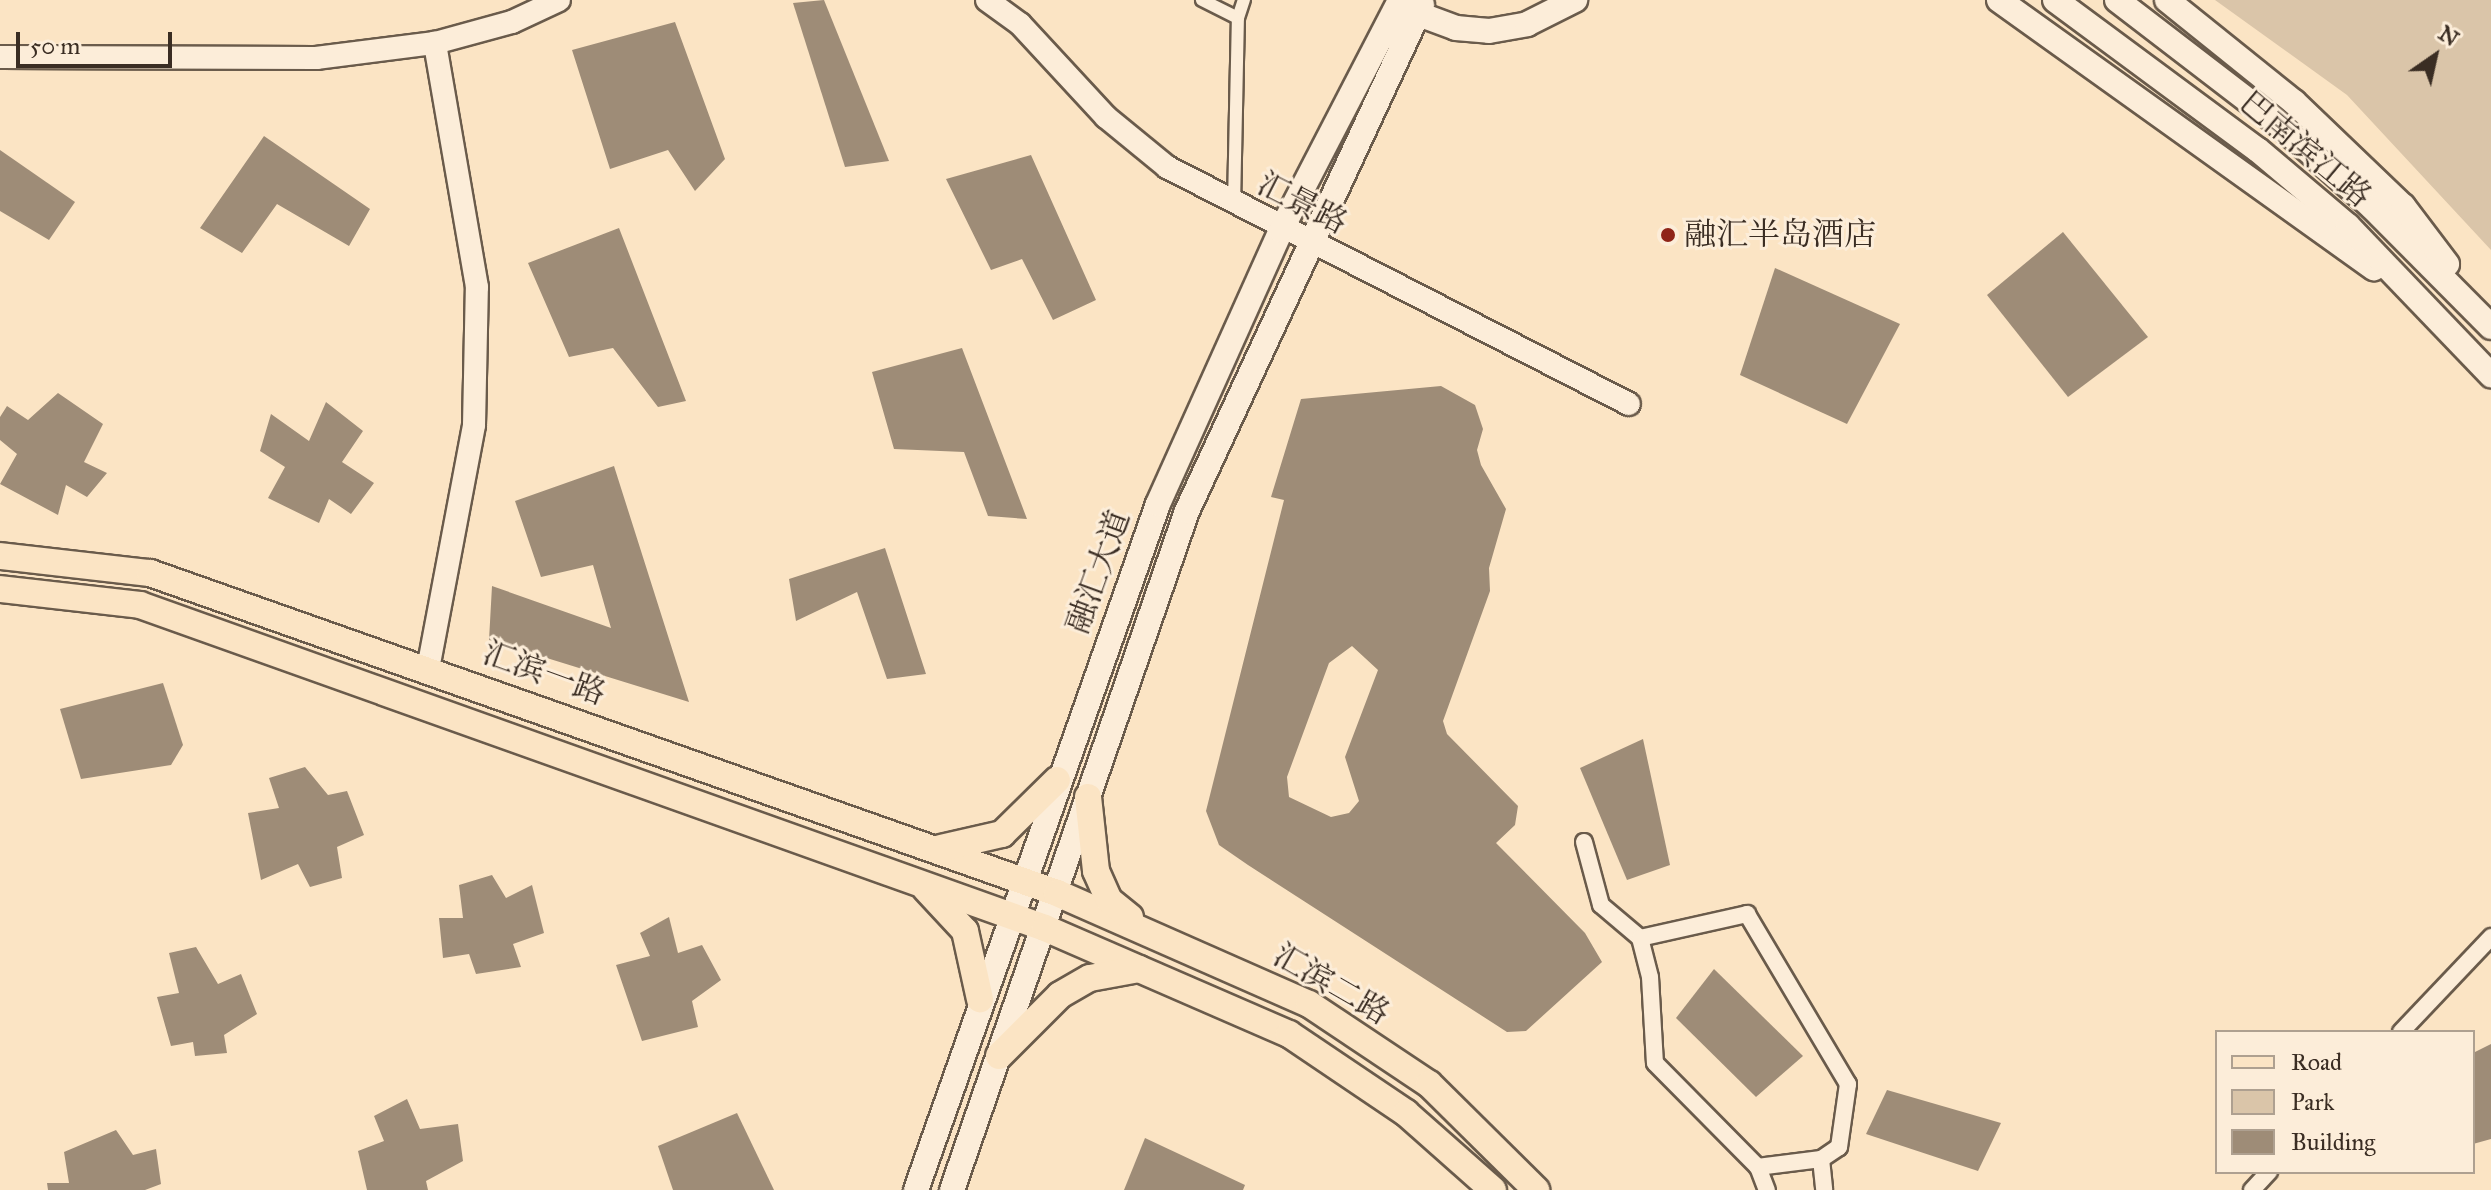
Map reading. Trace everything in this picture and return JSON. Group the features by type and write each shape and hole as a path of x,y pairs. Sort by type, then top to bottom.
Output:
{"main road":[{"path":"1407,4 1487,20 1557,0"},
{"path":"1407,4 1489,31 1527,24 1575,0"},
{"path":"1999,0 2100,69 2236,175 2418,298"},
{"name":"巴南滨江路","path":"2055,0 2258,150 2418,298 2491,375"},
{"name":"巴南滨江路","path":"2117,0 2276,122 2372,207 2491,326"},
{"path":"2167,0 2294,102 2403,206 2491,326"},
{"name":"融汇大道","path":"916,1190 1008,914 1158,504 1281,230 1407,4"},
{"name":"融汇大道","path":"952,1190 1187,511 1307,243 1407,4"},
{"name":"汇滨一路","path":"0,556 150,573 1057,893"},
{"path":"0,589 140,605 1045,928"},
{"path":"933,849 973,845 1002,834 1057,780"},
{"path":"1088,797 1096,871 1109,900 1145,930"},
{"path":"917,882 965,931 980,999"},
{"name":"汇滨二路","path":"1057,893 1309,1004 1429,1084 1536,1190"},
{"name":"汇滨二路","path":"1045,928 1289,1034 1406,1113 1493,1190"},
{"path":"999,1056 1060,995 1090,978 1139,969"}],"street":[{"path":"0,57 316,58 435,43 512,22 559,0"},
{"name":"汇景路","path":"987,0 1020,24 1106,117 1167,167 1281,230 1629,404"},
{"path":"1202,0 1238,18"},
{"path":"1234,205 1238,18 1244,0"},
{"path":"428,669 474,425 477,287 435,43"},
{"path":"1584,842 1601,905 1640,938 1650,977 1655,1063 1758,1167 1767,1190"},
{"path":"1640,938 1747,914 1848,1084 1839,1147 1821,1159 1758,1167"},
{"path":"2403,1030 2491,937"},
{"path":"1821,1159 1824,1190"},
{"path":"2252,1190 2267,1174"}],"green space":[{"path":"2215,0 2491,0 2491,250 2347,95"}],"building":[{"path":"824,0 889,161 845,167 793,3"},
{"path":"675,22 725,159 695,191 668,150 610,169 572,50"},
{"path":"264,136 370,209 349,246 277,204 242,253 200,228"},
{"path":"0,150 75,202 49,240 0,211"},
{"path":"1031,155 1096,300 1053,320 1022,259 991,270 946,179"},
{"path":"619,228 686,401 658,407 613,348 569,357 528,263"},
{"path":"2063,232 2148,337 2068,397 1987,295"},
{"path":"1775,268 1900,324 1847,424 1740,375"},
{"path":"962,348 1027,519 988,516 964,452 894,449 872,372"},
{"path":"1441,386 1475,405 1483,429 1477,450 1481,465 1506,509 1489,568 1490,591 1443,721 1447,734 1518,806 1515,825 1496,843 1585,933 1602,962 1526,1031 1507,1032 1248,865 1219,845 1206,811 1284,500 1271,497 1301,399","holes":["1352,646 1378,670 1345,757 1359,801 1349,813 1331,817 1289,797 1287,777 1329,663"]},
{"path":"58,393 103,424 84,462 107,473 87,497 66,485 58,515 0,484 17,454 0,440 0,417 7,406 28,420"},
{"path":"326,402 363,431 342,462 374,483 351,514 329,499 319,523 268,498 285,467 260,451 271,414 309,441"},
{"path":"614,466 689,702 489,640 492,586 611,628 593,565 541,577 515,501"},
{"path":"885,548 926,674 887,679 857,592 796,621 789,579"},
{"path":"163,683 183,745 171,765 81,779 60,709"},
{"path":"1643,739 1670,865 1627,880 1580,768"},
{"path":"305,767 328,795 347,791 364,835 337,847 342,878 310,887 298,864 261,880 248,813 279,808 269,778"},
{"path":"492,875 506,898 532,885 544,933 513,944 521,967 476,974 469,954 443,958 439,918 463,918 459,885"},
{"path":"669,917 678,953 702,945 721,980 692,1001 698,1027 642,1041 616,965 650,956 640,933"},
{"path":"196,947 218,984 241,974 257,1014 224,1035 227,1053 195,1056 193,1042 171,1046 157,997 179,993 169,953"},
{"path":"1714,969 1803,1056 1756,1097 1676,1018"},
{"path":"2491,1044 2491,1139 2475,1143 2475,1052"},
{"path":"1887,1090 2001,1123 1978,1171 1866,1134"},
{"path":"407,1099 420,1129 458,1124 463,1161 426,1181 428,1190 367,1190 358,1151 384,1141 374,1116"},
{"path":"737,1113 774,1190 673,1190 658,1146"},
{"path":"116,1130 133,1155 156,1149 161,1184 145,1190 48,1190 47,1183 69,1183 64,1152"},
{"path":"1145,1138 1245,1185 1243,1190 1124,1190"}],"place":[{"name":"融汇半岛酒店","path":"1668,235"}]}
